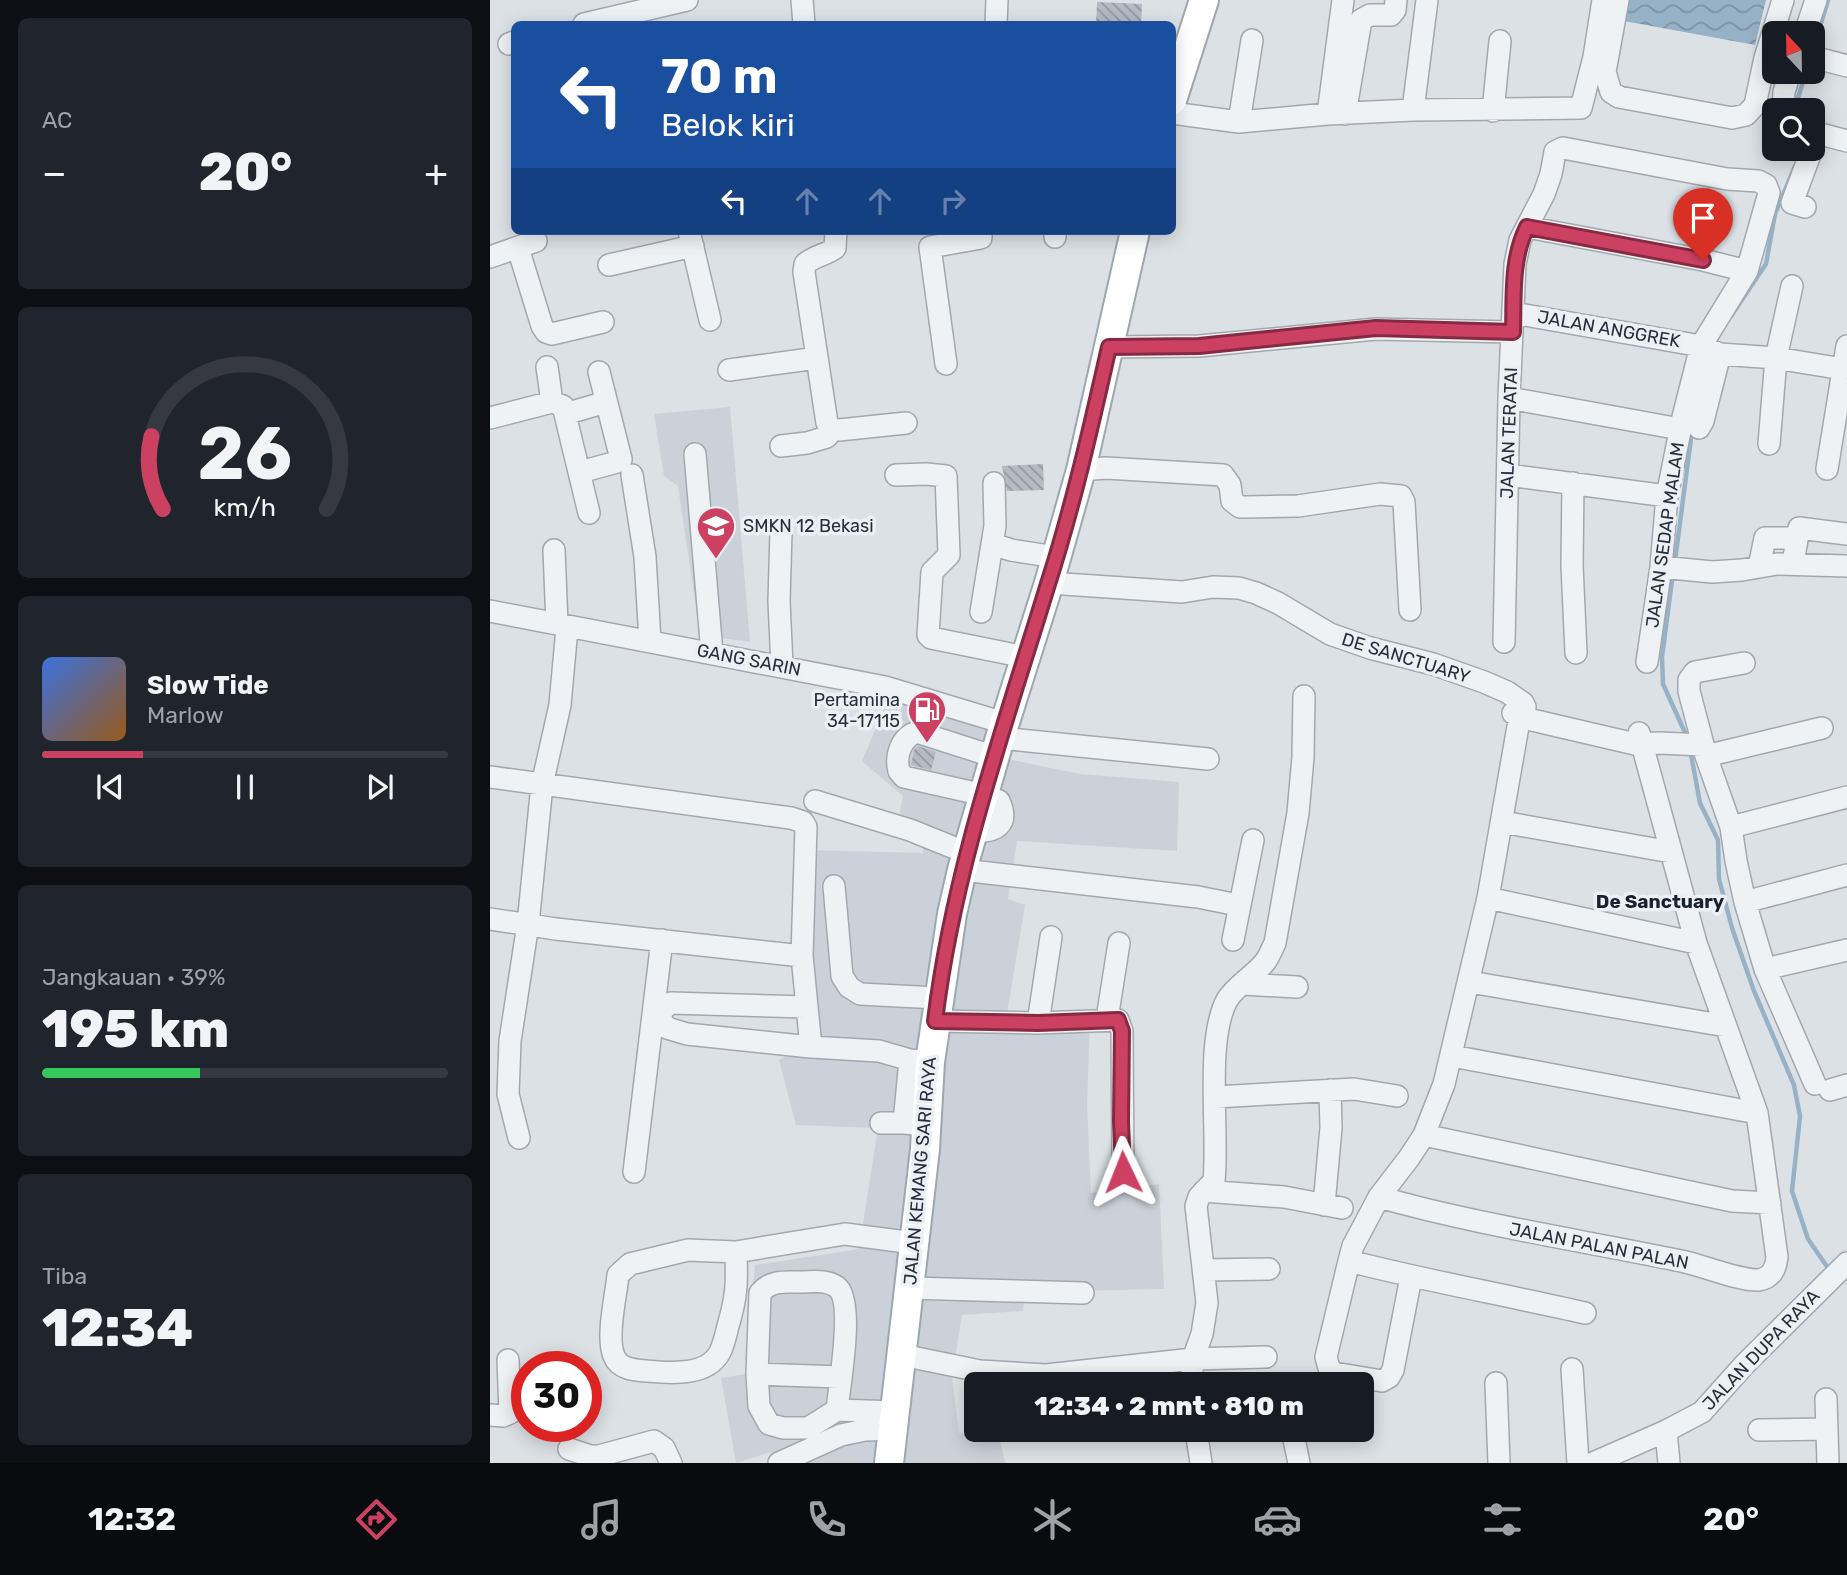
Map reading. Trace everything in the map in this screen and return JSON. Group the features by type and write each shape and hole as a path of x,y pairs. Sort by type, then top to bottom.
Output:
{"main road":[{"path":"1176,88 1204,0"},
{"name":"JALAN KEMANG SARI RAYA","path":"889,1463 914,1243 915,1124 920,1061 936,1010 967,851 1081,470 1134,235"}],"street":[{"path":"597,21 687,0"},
{"path":"802,0 804,21"},
{"path":"996,21 997,0"},
{"path":"1336,114 1343,0"},
{"path":"1336,114 1361,20 1370,15 1391,15 1395,10 1396,0"},
{"path":"1413,110 1427,0"},
{"path":"1176,114 1240,122 1413,110 1581,108 1594,57 1603,0"},
{"path":"1618,0 1605,72 1611,92 1619,97 1732,118 1746,115 1755,105 1765,58 1783,0"},
{"path":"1809,21 1816,0"},
{"path":"1240,122 1252,40"},
{"path":"1493,111 1500,41"},
{"path":"1825,60 1847,66"},
{"path":"1825,140 1847,141"},
{"name":"JALAN TERATAI","path":"1504,642 1515,264 1520,240 1544,194 1557,149 1576,150 1727,179 1758,181"},
{"path":"1805,207 1792,202 1806,161"},
{"name":"JALAN SEDAP MALAM","path":"1647,662 1670,568 1667,496 1710,350 1747,271 1769,192 1766,185 1758,181"},
{"path":"1527,227 1703,260 1747,271"},
{"path":"832,429 826,416 806,291 805,264 835,248 836,235"},
{"path":"946,364 930,247 981,238 981,235"},
{"path":"609,265 691,239 710,320"},
{"path":"490,257 527,245 542,326 546,332 552,334 603,323"},
{"path":"1769,444 1776,358 1793,286"},
{"name":"JALAN ANGGREK","path":"1109,347 1199,346 1376,328 1513,322 1843,369"},
{"path":"1827,469 1847,346"},
{"path":"729,369 817,358"},
{"path":"547,367 580,472 589,513"},
{"path":"580,472 621,459 599,372"},
{"path":"1509,398 1689,428"},
{"path":"490,418 606,402"},
{"path":"832,429 906,424"},
{"path":"780,446 807,443 827,437 832,429"},
{"path":"695,454 712,653"},
{"path":"1081,470 1106,468 1223,475 1230,485 1235,504 1246,507 1298,506 1380,495 1401,496 1404,502 1410,610"},
{"path":"632,475 645,557 650,641"},
{"path":"896,475 946,476 949,555 932,572 928,635 931,638 1025,657"},
{"path":"1508,475 1667,496"},
{"path":"981,612 995,526 994,483"},
{"path":"1573,483 1572,565 1576,653"},
{"path":"1793,563 1798,530 1801,528 1847,534"},
{"path":"781,531 779,601 782,666"},
{"path":"1759,566 1765,538 1797,538"},
{"name":"DE SANCTUARY","path":"993,544 1053,569 1182,592 1213,587 1256,593 1330,634 1370,648 1433,664 1507,692 1519,712"},
{"path":"519,1138 508,1094 510,1041 528,924 542,785 560,705 562,626 554,550"},
{"path":"1670,568 1712,572 1793,563 1847,566"},
{"name":"GANG SARIN","path":"490,611 884,687 1000,739"},
{"path":"1673,744 1689,691 1690,676 1696,671 1744,663"},
{"path":"1191,1372 1192,1359 1202,1334 1207,1303 1196,1214 1199,1197 1214,1181 1215,1054 1220,1020 1228,999 1266,961 1275,943 1298,813 1303,757 1304,696"},
{"path":"1411,1277 1394,1370 1389,1377 1382,1381 1334,1373 1329,1368 1326,1357 1353,1246 1379,1197 1424,1135 1452,1056 1488,898 1519,712 1532,720 1673,744 1822,728"},
{"path":"984,795 904,777 899,771 898,755 905,738 917,732 1208,760"},
{"path":"1673,744 1731,827 1745,902 1765,969 1831,1086"},
{"name":"JALAN PALAN PALAN","path":"1379,1197 1532,1233 1684,1262 1754,1280 1766,1278 1776,1264 1757,1113 1696,943 1671,852 1673,744"},
{"path":"490,777 803,821 806,827 802,956 811,1047"},
{"path":"1731,827 1847,797"},
{"path":"815,802 910,830 967,851 1238,905"},
{"path":"1502,822 1671,852"},
{"path":"1233,940 1253,840"},
{"path":"1745,902 1847,875"},
{"path":"834,886 842,976 849,987 860,994 936,1010 1038,1023 1118,1020 1121,1025 1123,1172"},
{"path":"1488,898 1696,943"},
{"path":"490,919 802,956"},
{"path":"1038,1023 1051,937"},
{"path":"634,1172 662,940"},
{"path":"1107,1019 1119,943"},
{"path":"1765,969 1846,953"},
{"path":"1470,982 1726,1027"},
{"path":"1243,984 1297,987"},
{"path":"807,1007 671,1003 665,1006 661,1014 662,1024 667,1028 714,1038 879,1051 920,1061"},
{"path":"714,1038 718,1004"},
{"path":"1452,1056 1757,1113"},
{"path":"1216,1097 1354,1089 1397,1096"},
{"path":"1204,1191 1284,1198 1333,1206 1330,1090"},
{"path":"881,1124 915,1124"},
{"path":"1424,1135 1732,1201 1770,1203"},
{"path":"736,1252 737,1298 720,1353 710,1363 701,1368 677,1373 632,1370 614,1357 611,1340 618,1275 630,1264 688,1250 736,1252 845,1234 914,1243"},
{"path":"1349,1261 1411,1277 1495,1292 1585,1313"},
{"path":"1204,1270 1269,1269"},
{"name":"JALAN DUPA RAYA","path":"1593,1463 1702,1412 1745,1364 1839,1271"},
{"path":"837,1410 845,1328 845,1303 838,1288 827,1282 775,1282 766,1286 761,1293 757,1374 758,1406 769,1424 783,1428 808,1428 837,1410 895,1420"},
{"path":"910,1288 1083,1293"},
{"path":"902,1355 980,1371 1046,1375 1192,1359 1266,1357"},
{"path":"490,1415 503,1416 510,1413 508,1360"},
{"path":"1572,1369 1578,1463"},
{"path":"757,1374 840,1377"},
{"path":"1496,1383 1499,1463"},
{"path":"1826,1399 1827,1429 1834,1455"},
{"path":"779,1463 841,1435 895,1420"},
{"path":"1759,1430 1827,1429"},
{"path":"1666,1431 1669,1463"},
{"path":"569,1449 590,1456 654,1441 664,1448 671,1463"},
{"path":"1198,1442 1201,1463"},
{"path":"1295,1442 1299,1463"}],"shaded area":[{"name":"SMKN 12 Bekasi","path":"730,407 750,642 700,635 678,486 664,476 654,414"},
{"path":"894,685 1019,720 1007,759 1080,774 1179,782 1177,851 1017,841 1008,899 1025,905 1006,1019 1090,1022 1087,1104 1091,1193 1159,1184 1164,1289 1025,1292 1023,1311 962,1315 952,1377 959,1433 964,1433 964,1442 1001,1442 1005,1463 773,1463 771,1452 736,1463 721,1378 745,1374 755,1265 859,1249 878,1128 796,1125 779,1060 816,1039 807,850 923,853 922,831 898,822 903,796 862,761"}],"water":[{"path":"1627,0 1766,0 1755,45 1624,21"}],"building":[{"path":"1097,2 1142,4 1141,21 1096,21"},
{"path":"1043,464 1044,490 1007,491 1002,466"},
{"path":"918,746 936,752 931,770 911,765 914,750"}],"waterway":[{"path":"1822,21 1828,0"},
{"path":"1798,98 1802,84"},
{"path":"1731,316 1766,264 1775,214 1795,166"},
{"path":"1675,561 1692,431"},
{"path":"1673,573 1662,657 1663,684 1687,737"},
{"path":"1690,749 1700,803 1718,840 1719,879 1732,928 1754,991 1794,1085 1800,1116 1792,1191 1808,1239 1830,1271"}],"place":[{"name":"SMKN 12 Bekasi","path":"716,560"},
{"name":"Pertamina 34-17115","path":"927,744"}],"district":[{"name":"De Sanctuary","path":"1660,901"}],"route":[{"path":"1123,1172 1122,1031 1118,1020 1038,1023 935,1021 962,870 1068,520 1109,347 1199,346 1376,328 1513,332 1515,264 1520,240 1527,227 1703,260"}]}
